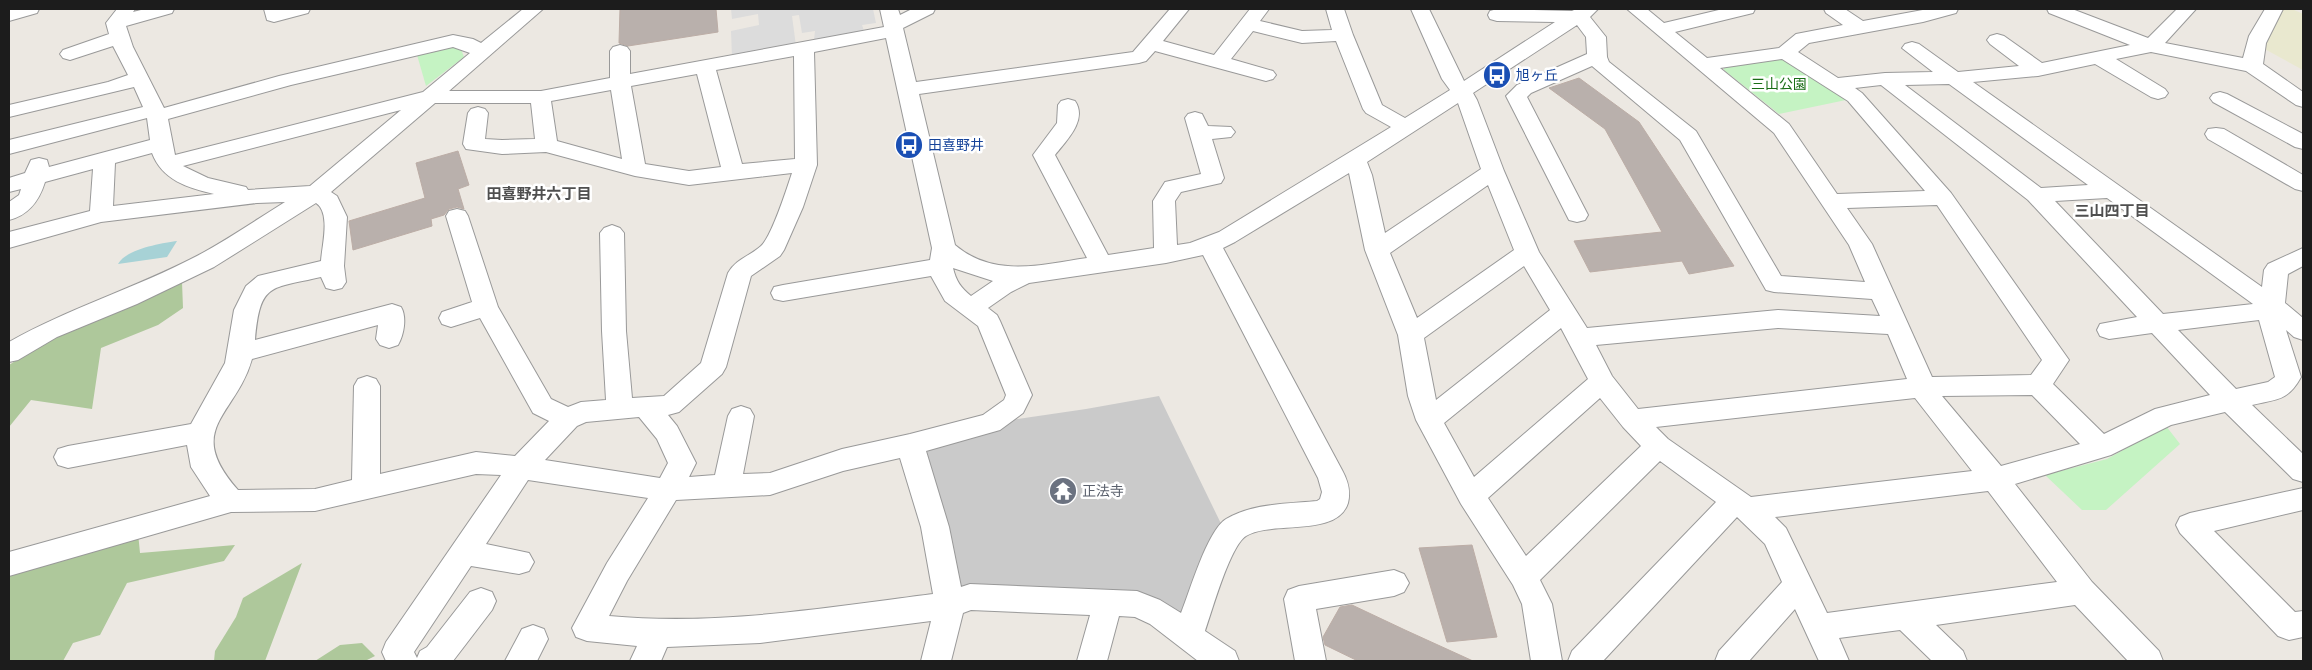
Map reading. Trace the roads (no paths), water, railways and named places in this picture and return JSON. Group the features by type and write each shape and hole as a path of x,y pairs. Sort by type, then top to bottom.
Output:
{"street":[{"path":"9,15 30,9"},
{"path":"70,54 120,23 165,9"},
{"path":"273,9 274,16 301,9"},
{"path":"9,353 48,331 136,294 206,261 316,193 534,9"},
{"path":"9,185 104,159 164,154 429,98 541,97 804,48 892,22 926,9"},
{"path":"1219,62 1260,9"},
{"path":"1335,9 1343,35 1373,109 1406,127"},
{"path":"1420,9 1452,79 1462,91 1527,252 1580,338 1602,382 1632,420 1658,446 1741,505 1776,536 1834,661"},
{"path":"1636,9 1782,128 1860,244 1929,399 1995,479 2081,591 2148,661"},
{"path":"1662,29 1746,9"},
{"path":"1833,9 1859,27"},
{"path":"1704,64 1786,53 1803,38 1923,16 1949,9"},
{"path":"2056,9 2151,46 2213,65 2254,66"},
{"path":"1835,84 1885,79 1955,78 2038,70 2151,46 2186,9"},
{"path":"2274,9 2252,51 2254,66 2262,75 2302,100"},
{"path":"908,89 1139,57 1151,44 1173,10"},
{"path":"783,293 943,257 989,272 1024,276 1194,250 1227,236 1355,160 1581,13"},
{"path":"1497,15 1581,13"},
{"path":"1581,13 1596,37 1597,57 1601,65 1688,136 1774,284 1881,290"},
{"path":"9,564 231,501 315,500 476,463 497,464 668,490 770,484 842,460 910,445 991,423 1014,406 1019,395 988,321 954,295 944,279 943,257 892,22"},
{"path":"120,23 139,78 156,113 164,154 182,175 208,186 257,196"},
{"path":"1248,24 1302,36 1343,35"},
{"path":"1997,40 2038,70"},
{"path":"9,147 453,41 466,43 482,52"},
{"path":"1151,44 1266,75"},
{"path":"394,658 520,469 568,419 581,412 670,405 687,392 713,367 730,302 740,274 746,267 772,250 792,207 806,165 804,48"},
{"path":"1912,48 2274,307 2303,331"},
{"path":"620,51 620,82 635,170"},
{"path":"1786,53 1854,97 1943,198 2056,360 2038,385"},
{"path":"1577,215 1516,96 1524,89 1597,57"},
{"path":"2098,57 2158,93"},
{"path":"705,66 733,172"},
{"path":"9,111 114,87 139,78"},
{"path":"1885,79 2036,194 2232,402 2303,471"},
{"path":"541,97 540,110 546,134 546,144"},
{"path":"2220,98 2303,142"},
{"path":"2259,119 2302,100"},
{"path":"1068,106 1068,123 1044,155 1102,265"},
{"path":"478,113 474,144 502,147 546,144 635,170 702,178 733,172 806,165"},
{"path":"1166,255 1164,201 1173,187 1213,178 1197,126 1224,132"},
{"path":"2216,134 2303,184"},
{"path":"9,213 30,198 37,177 44,138"},
{"path":"101,215 104,159"},
{"path":"1355,160 1361,176 1377,250 1411,336 1421,396 1429,420 1471,496 1524,577 1537,604 1546,661"},
{"path":"1377,250 1493,171"},
{"path":"2036,194 2109,190"},
{"path":"9,240 101,215 257,196 316,193 329,201 336,217 333,274 262,284 247,304 238,364 214,404 200,441 204,463 212,479 231,501"},
{"path":"1832,201 1943,198"},
{"path":"457,216 486,307 542,406 568,419"},
{"path":"612,233 614,331 633,407 668,433 682,463 668,490 617,572 587,628 658,634 760,630 950,605 970,597 1137,604 1150,608 1224,661"},
{"path":"1188,636 1221,546 1235,528 1258,519 1323,512 1333,505 1336,492 1332,478 1209,244"},
{"path":"1411,336 1527,252"},
{"path":"1583,661 1741,505 1995,479 2101,448 2164,416 2232,402 2275,390 2284,384 2288,377 2271,323 2276,270 2303,256"},
{"path":"970,309 1002,286 1024,276"},
{"path":"451,318 486,307"},
{"path":"2109,330 2254,313 2274,307"},
{"path":"1429,420 1564,312"},
{"path":"241,353 392,313 389,339"},
{"path":"1580,338 1778,320 1895,326"},
{"path":"1471,496 1602,382"},
{"path":"1632,420 1924,387 2038,385 2101,448"},
{"path":"366,489 367,386"},
{"path":"727,486 741,416"},
{"path":"68,457 203,432"},
{"path":"910,445 934,526 950,605 936,661"},
{"path":"1524,577 1658,446"},
{"path":"2303,499 2190,526 2289,627 2303,624"},
{"path":"463,552 519,562"},
{"path":"1310,661 1299,598 1394,583"},
{"path":"1730,661 1799,584"},
{"path":"1818,628 2081,591"},
{"path":"431,661 438,657 480,601"},
{"path":"1092,661 1108,603"},
{"path":"1906,615 1952,661"},
{"path":"645,661 658,634"}],"water":[{"path":"177,241 167,257 118,264 128,254 154,245"}],"place":[{"name":"旭ヶ丘","path":"1497,75"},
{"name":"田喜野井","path":"909,145"},
{"name":"正法寺","path":"1063,491"}],"district":[{"name":"田喜野井六丁目","path":"539,193"},
{"name":"三山四丁目","path":"2112,210"}],"park label":[{"name":"三山公園","path":"1779,84"}]}
